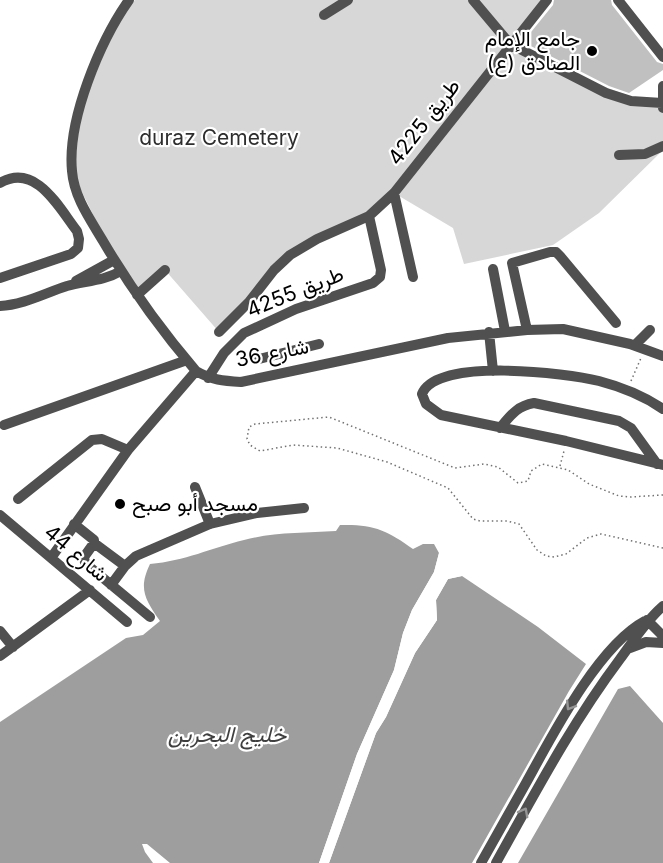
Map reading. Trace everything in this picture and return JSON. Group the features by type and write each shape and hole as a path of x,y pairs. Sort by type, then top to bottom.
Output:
{"street":[{"name":"شارع 36","path":"129,0 102,48 89,80 72,142 72,172 84,208 114,260 137,295 196,370 208,378 241,382 390,349 489,332 527,330 563,329 639,347 663,356"},
{"path":"324,15 348,0"},
{"path":"473,0 510,44 606,93 631,101 662,106 663,86"},
{"name":"طريق 4225","path":"219,332 290,255 317,239 369,216 394,193 547,0"},
{"path":"618,0 663,57"},
{"path":"619,155 645,154 663,146"},
{"path":"0,183 13,178 28,179 43,188 77,231 79,239 78,248 71,254 0,278"},
{"path":"394,193 413,277"},
{"name":"طريق 4255","path":"208,378 224,353 244,333 296,309 373,283 380,277 381,270 369,216"},
{"path":"527,330 512,263 550,252 556,252 560,256 616,323"},
{"path":"68,286 114,260"},
{"path":"492,269 505,331"},
{"path":"137,295 165,270"},
{"path":"1,308 68,286 103,279 121,271"},
{"path":"639,347 650,330"},
{"path":"489,332 493,370"},
{"path":"259,359 319,344"},
{"path":"307,347 311,366"},
{"path":"4,425 186,360"},
{"path":"51,558 128,450 196,370"},
{"path":"660,464 566,441 441,415 430,409 423,399 425,387 433,381 464,373 493,370 571,375 600,381 628,390 663,409"},
{"path":"500,428 522,405 534,403 619,421 631,428 660,464"},
{"path":"18,499 89,441 102,439 128,450"},
{"path":"195,487 210,524"},
{"path":"111,585 125,566 142,552 210,524 257,513 304,508"},
{"name":"شارع 44","path":"0,515 127,622"},
{"path":"74,524 93,538 94,543 125,566"},
{"path":"94,543 84,557 84,561 150,617"},
{"path":"0,656 90,590"},
{"path":"481,863 569,708 604,658 625,636 663,606"},
{"path":"650,617 663,626"},
{"path":"650,617 663,636"},
{"path":"496,863 566,737 650,617"},
{"path":"0,631 13,647"},
{"path":"627,650 646,642 663,643"}],"path":[{"path":"628,390 639,347"},
{"path":"663,495 620,496 589,484 568,470 542,464 531,471 528,481 518,483 498,467 484,464 455,468 329,417 255,424 249,427 248,432 250,445 260,451 293,445 337,448 387,462 448,489 473,519 519,524 537,550 546,556 566,555 587,538 601,534 663,548"},
{"path":"560,467 566,441"}],"green space":[{"name":"duraz Cemetery","path":"135,0 547,0 510,44 569,74 663,108 663,150 599,213 553,245 464,264 453,228 394,193 369,216 290,255 219,332 165,270 137,295 121,271 72,172 77,121 118,18"}],"water":[{"name":"خليج البحرين","path":"340,525 371,527 395,537 413,549 423,544 434,544 439,553 434,572 412,610 403,633 394,670 357,754 319,863 170,863 147,844 142,844 153,863 0,863 0,722 126,638 143,635 160,621 145,594 144,580 150,564 186,557 255,537 336,531"},
{"path":"462,576 538,627 586,664 472,863 329,863 376,733 386,717 415,653 437,620 436,600 448,579"},
{"path":"630,686 663,723 663,863 518,863 618,689"}],"pier":[{"path":"439,553 441,556 436,573 414,611 405,633 397,671 360,755 323,863 319,863 357,754 394,670 403,633 412,610 434,572"},
{"path":"459,573 462,576 448,579 436,600 437,620 415,653 386,717 376,733 329,863 326,863 373,731 384,715 412,651 434,619 433,599 446,577"}],"building":[{"name":"جامع الإمام الصادق (ع)","path":"554,0 611,0 612,5 657,62 663,64 663,70 629,93 609,86 523,42 553,5"}],"place":[{"name":"جامع الإمام الصادق (ع)","path":"592,51"},
{"name":"مسجد أبو صبح","path":"120,504"}]}
